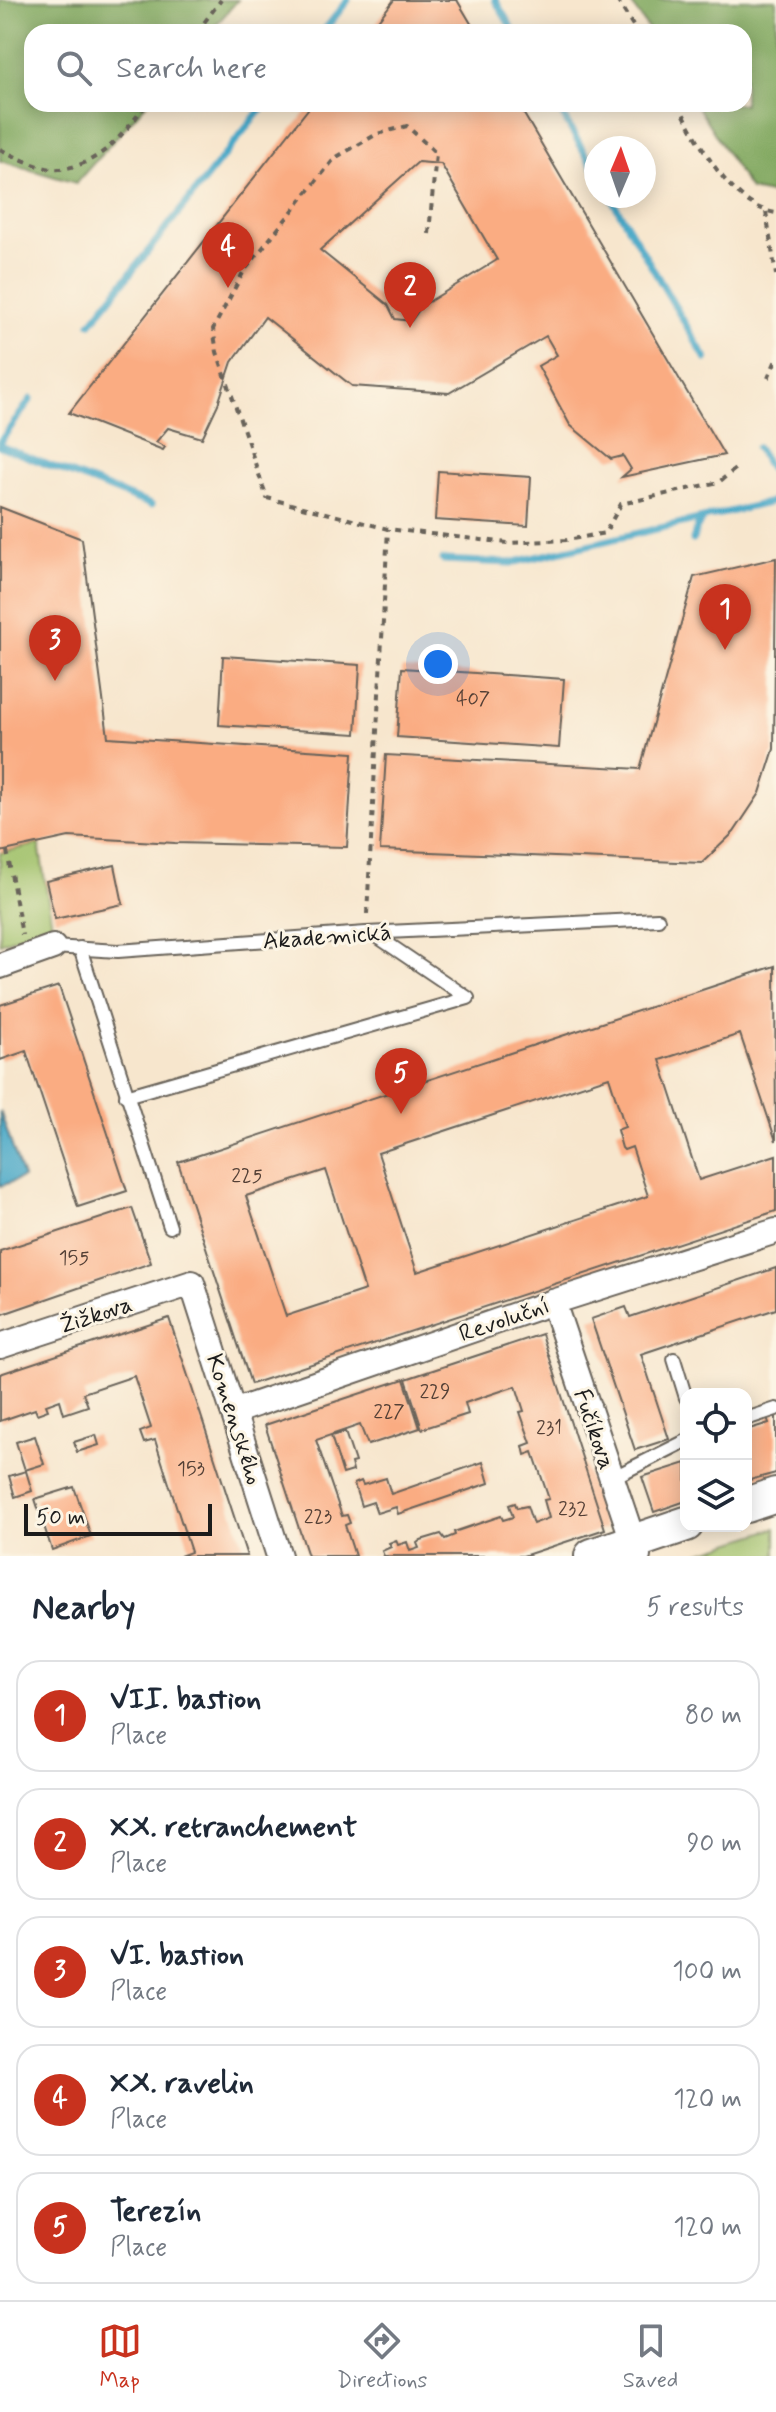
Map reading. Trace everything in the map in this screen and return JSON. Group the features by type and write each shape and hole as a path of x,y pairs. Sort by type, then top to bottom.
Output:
{"main road":[{"path":"752,1503 776,1495"},
{"path":"592,1556 636,1549 680,1527"}],"street":[{"name":"Akademická","path":"0,966 53,947"},
{"name":"Revoluční","path":"233,1412 553,1302 776,1231"},
{"name":"Žižkova","path":"0,1346 192,1283"},
{"name":"Komenského","path":"192,1283 279,1556"},
{"name":"Fučíkova","path":"553,1302 636,1549"}],"lane":[{"name":"Akademická","path":"53,947 118,951 369,933 658,919"},
{"path":"126,1096 468,998 369,933"},
{"path":"80,948 170,1227"},
{"path":"674,1359 683,1388"},
{"path":"752,1417 776,1409"},
{"path":"612,1478 680,1444"}],"path":[{"path":"203,24 221,0"},
{"path":"617,0 632,24"},
{"path":"0,149 57,170 97,158 128,129 140,112"},
{"path":"682,112 699,142 738,196 766,212 776,213"},
{"path":"429,234 436,153 407,126 377,134 335,158 244,271 213,329 217,352 267,498 388,529 508,543 605,533 621,504 719,482 739,466"},
{"path":"766,212 776,275"},
{"path":"768,378 776,360"},
{"path":"369,933 388,529"},
{"path":"7,851 25,957"}],"green space":[{"path":"0,0 238,0 217,24 24,24 24,112 139,112 76,183 0,161"},
{"path":"629,0 776,0 776,195 750,190 701,112 752,112 752,24 645,24"},
{"path":"39,844 52,925 0,943 0,853"},
{"path":"776,1528 776,1556 690,1556"}],"water":[{"path":"0,1111 23,1178 0,1186"}],"building":[{"path":"394,0 457,0 471,24 375,24"},
{"path":"306,112 523,112 724,455 622,477 631,469 623,456 611,459 570,425 538,366 557,355 546,336 449,393 352,386 265,317 232,362 202,438 168,428 156,442 165,447 163,450 69,413","holes":["418,162 441,164 497,260 422,306 411,321 395,319 388,305 320,250"]},
{"path":"438,471 531,477 528,526 435,520"},
{"path":"0,507 82,539 108,737 353,753 347,847 69,837 0,852"},
{"path":"776,558 774,749 760,793 734,832 702,863 380,850 386,755 640,769 694,577"},
{"path":"223,656 360,665 356,734 219,725"},
{"path":"402,668 564,679 559,748 397,737"},
{"path":"115,865 123,904 55,919 46,881"},
{"path":"775,966 776,1141 740,1034 660,1060 699,1180 776,1155 776,1211 251,1384 178,1162","holes":["609,1077 625,1127 617,1130 622,1148 632,1147 648,1196 417,1272 378,1153","326,1170 365,1290 286,1316 246,1196"]},
{"path":"59,986 127,1191 78,1207 26,1051 0,1060 0,1005"},
{"path":"132,1208 151,1263 0,1315 0,1251"},
{"path":"776,1268 776,1309 641,1354 669,1439 635,1450 591,1319 626,1307 630,1317"},
{"path":"169,1318 247,1556 180,1556 191,1552 155,1440 144,1443 140,1432 151,1428 134,1376 83,1393 88,1406 64,1414 60,1400 46,1405 48,1410 37,1414 35,1409 0,1421 0,1374"},
{"path":"542,1334 605,1529 523,1556 384,1556 382,1551 391,1547 389,1543 396,1540 398,1545 407,1542 410,1551 419,1548 417,1543 421,1540 441,1534 445,1539 455,1535 454,1532 501,1516 503,1520 513,1517 509,1505 515,1503 517,1508 527,1506 533,1524 549,1518 544,1500 549,1499 533,1452 525,1455 523,1446 531,1443 520,1412 524,1411 516,1386 465,1403 468,1414 422,1429 406,1379"},
{"path":"404,1379 420,1428 368,1445 360,1425 316,1440 342,1516 347,1515 350,1523 345,1525 355,1556 308,1556 265,1425"},
{"path":"776,1414 776,1473 752,1479 752,1428 769,1423 767,1417"},
{"path":"345,1432 355,1462 351,1463 353,1471 343,1474 331,1436"},
{"path":"96,1435 99,1445 77,1452 74,1442"},
{"path":"35,1436 44,1464 25,1470 16,1442"},
{"path":"483,1462 489,1483 398,1514 396,1507 377,1513 373,1502 361,1506 354,1484 361,1481 363,1485 386,1478 391,1494"},
{"path":"680,1465 680,1503 654,1512 642,1477"},
{"path":"26,1471 32,1491 15,1497 9,1476"},
{"path":"74,1487 91,1536 52,1550 35,1499"}],"waterway":[{"path":"329,24 348,0"},
{"path":"495,0 509,24"},
{"path":"91,323 259,112"},
{"path":"561,112 584,152"},
{"path":"617,208 706,359"},
{"path":"0,442 31,399"},
{"path":"0,446 151,505"},
{"path":"757,448 776,478"},
{"path":"443,560 511,563 776,501"},
{"path":"693,540 704,518"}],"place":[{"name":"XX. ravelin","path":"228,288"},
{"name":"XX. retranchement","path":"410,328"},
{"name":"VII. bastion","path":"725,650"},
{"name":"VI. bastion","path":"55,681"},
{"name":"Terezín","path":"401,1114"}]}
